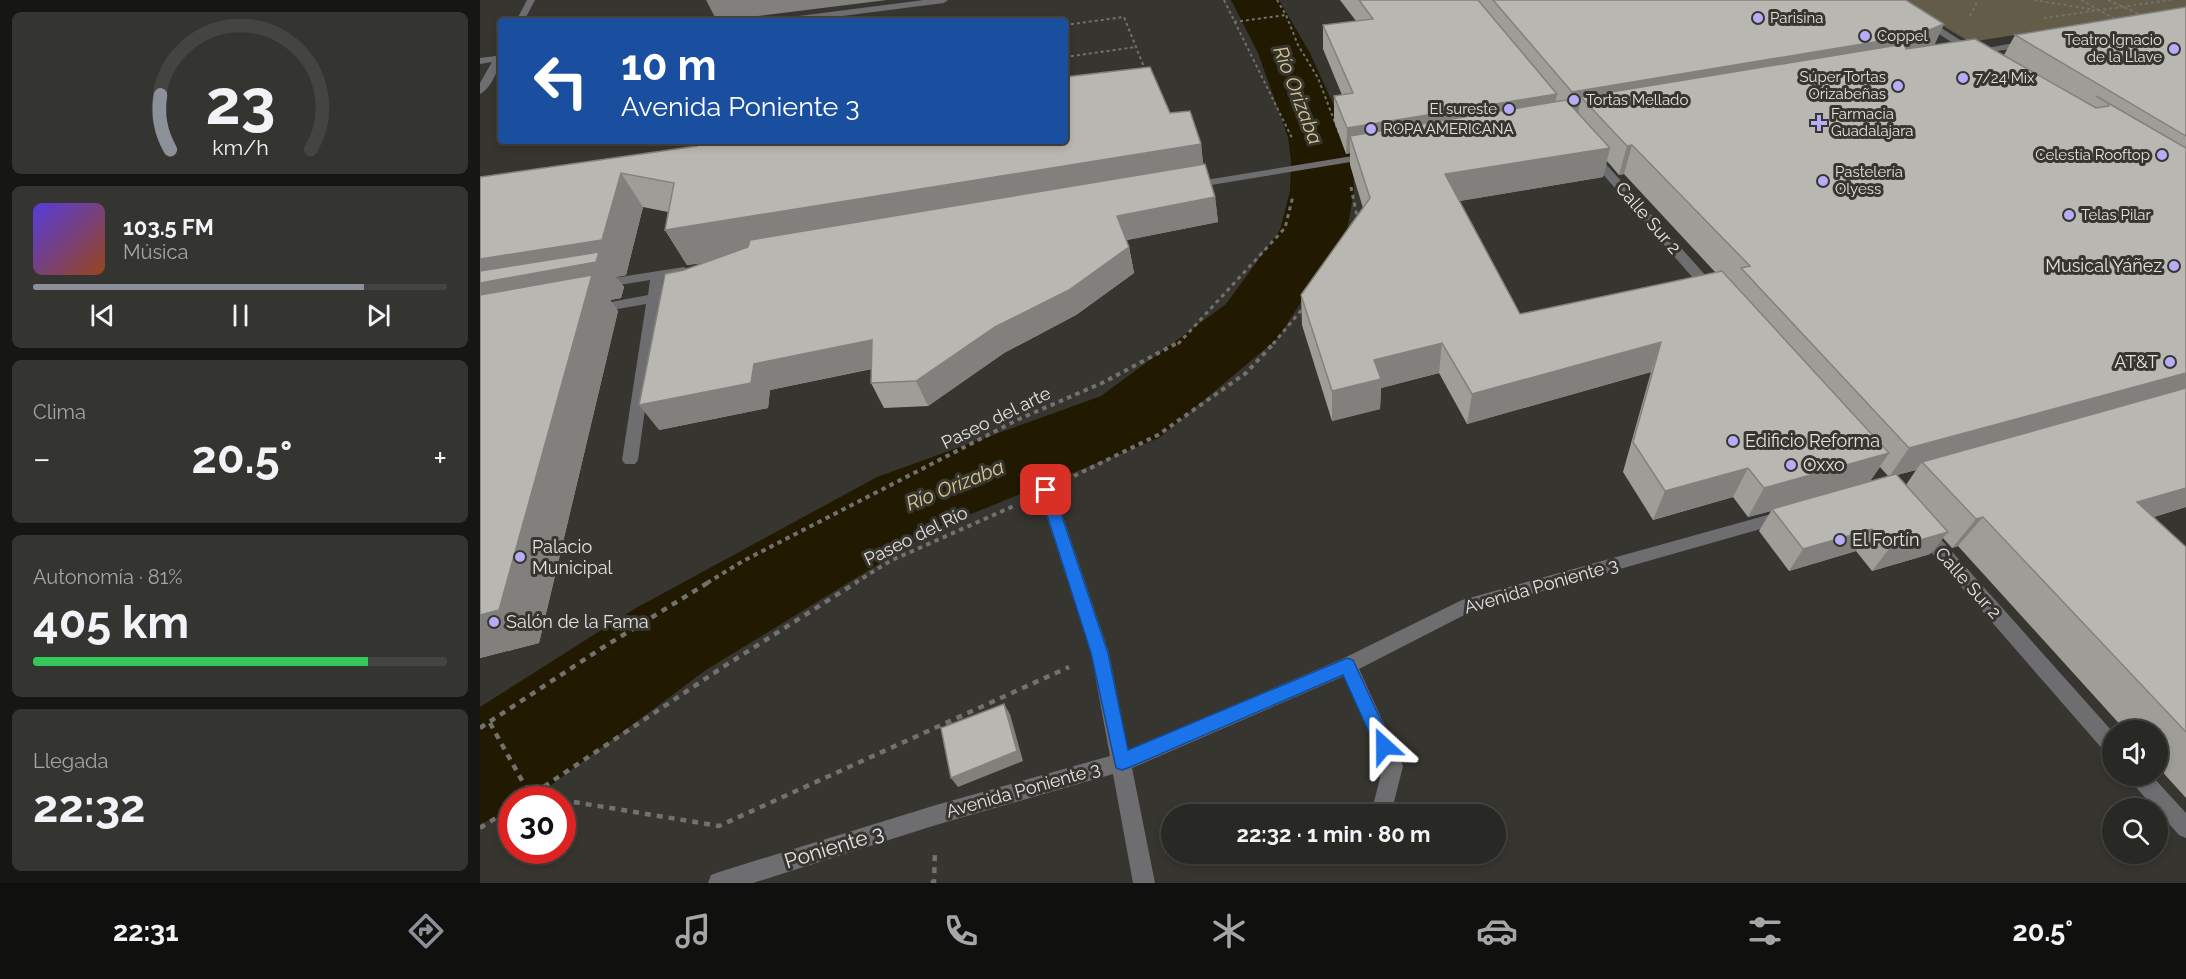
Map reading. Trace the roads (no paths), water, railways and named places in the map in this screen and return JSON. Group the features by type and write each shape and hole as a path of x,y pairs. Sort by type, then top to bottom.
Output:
{"street":[{"path":"522,18 531,0"},
{"path":"806,18 944,0"},
{"path":"1891,0 1995,65"},
{"path":"1978,68 1958,55 2042,41"},
{"path":"480,61 498,57"},
{"path":"480,91 498,60"},
{"name":"Calle Sur 2","path":"1580,141 1720,301"},
{"path":"1175,188 1378,155"},
{"path":"586,287 692,270"},
{"path":"630,460 657,275"},
{"path":"583,312 694,290"},
{"path":"1046,490 1100,653 1144,883"},
{"name":"Avenida Poniente 3","path":"916,822 1122,762 1347,665 1468,605 1794,513"},
{"name":"Calle Sur 2","path":"1916,523 2102,734"},
{"path":"1347,665 1393,766 1384,804"},
{"path":"2148,786 2186,828"},
{"name":"Poniente 3","path":"719,883 916,822"}],"waterway":[{"name":"Río Orizaba","path":"480,770 671,639 908,502 1130,417 1252,321 1313,231 1322,191 1322,161 1318,137 1284,53 1255,0"}],"place":[{"name":"Parisina","path":"1758,18"},
{"name":"Coppel","path":"1865,36"},
{"name":"Teatro Ignacio de la Llave","path":"2174,49"},
{"name":"7/24 Mix","path":"1963,78"},
{"name":"Súper Tortas Orizabeñas","path":"1898,86"},
{"name":"Tortas Mellado","path":"1574,100"},
{"name":"El sureste","path":"1509,109"},
{"name":"Farmacia Guadalajara","path":"1819,123"},
{"name":"ROPA AMERICANA","path":"1371,129"},
{"name":"Celestia Rooftop","path":"2162,155"},
{"name":"Pastelería Olyess","path":"1823,181"},
{"name":"Telas Pilar","path":"2069,215"},
{"name":"Musical Yáñez","path":"2174,266"},
{"name":"AT&T","path":"2170,362"},
{"name":"Edificio Reforma","path":"1733,441"},
{"name":"Oxxo","path":"1791,465"},
{"name":"El Fortín","path":"1840,540"},
{"name":"Palacio Municipal","path":"520,557"},
{"name":"Salón de la Fama","path":"494,622"}]}
